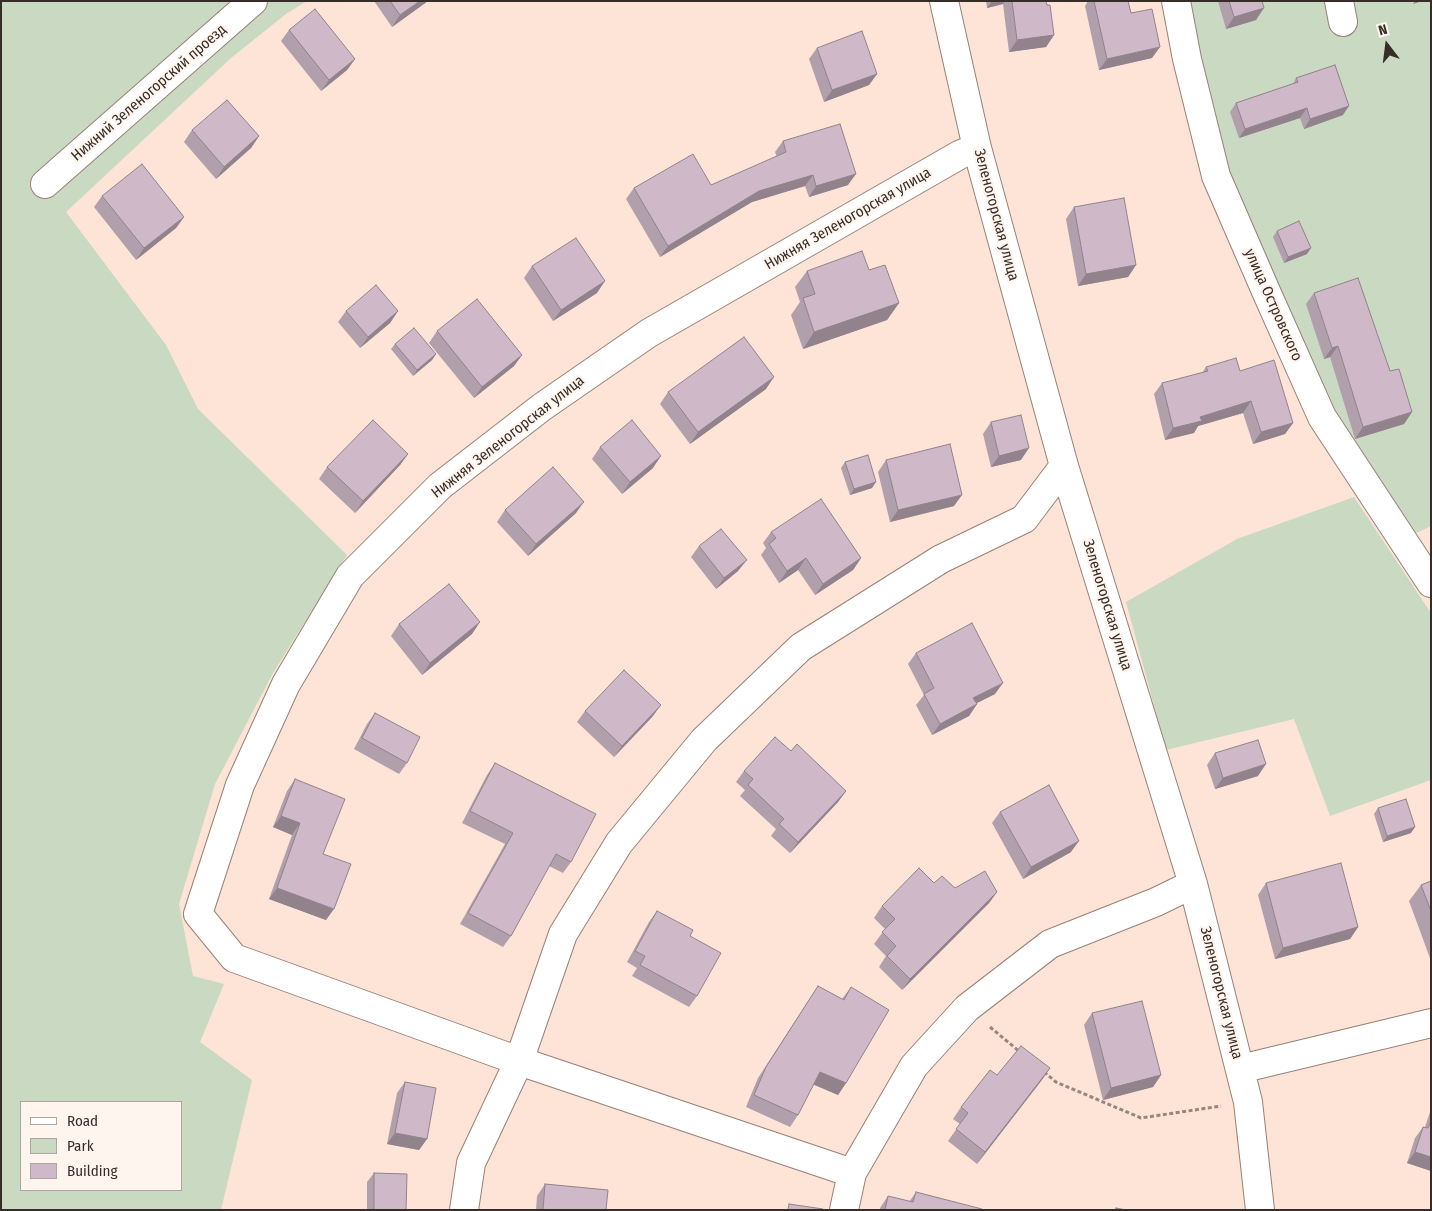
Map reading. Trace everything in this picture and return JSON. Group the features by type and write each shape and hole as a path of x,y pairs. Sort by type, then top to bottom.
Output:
{"street":[{"name":"Нижний Зеленогорский проезд","path":"45,184 253,1"},
{"name":"Зеленогорская улица","path":"944,1 977,148 1064,466 1193,884 1248,1102 1260,1210"},
{"name":"улица Островского","path":"1176,1 1187,59 1216,176 1265,289 1322,417 1431,583"},
{"name":"Нижняя Зеленогорская улица","path":"519,1061 234,958 198,914 240,785 286,684 350,576 440,486 542,407 649,333 961,154 977,148"},
{"path":"464,1210 471,1163 519,1061 563,934 619,843 704,740 801,647 941,559 1024,519 1064,466"},
{"path":"844,1210 852,1173 914,1066 967,1008 1050,944 1156,902 1193,884"},
{"path":"1240,1069 1431,1022"},
{"path":"519,1061 852,1173"}],"path":[{"path":"967,1008 1026,1057"},
{"path":"1041,1070 1056,1082 1141,1118 1248,1102"}],"green space":[{"path":"1,1 307,1 286,14 231,58 66,212 166,345 198,409 347,555 273,673 215,784 179,904 193,976 224,984 200,1042 252,1080 221,1210 1,1210"},
{"path":"1186,1 1431,1 1431,526 1410,536 1355,460 1235,200"},
{"path":"1354,497 1431,613 1431,780 1330,816 1294,719 1166,750 1126,602 1237,539"}],"building":[{"path":"390,1 420,1 400,15"},
{"path":"1012,1 1046,1 1047,5 1050,5 1054,35 1017,40"},
{"path":"1094,1 1128,1 1131,13 1152,9 1160,47 1107,59"},
{"path":"1229,1 1262,1 1264,8 1234,17"},
{"path":"315,9 355,59 329,80 289,30"},
{"path":"862,31 877,74 832,90 817,48"},
{"path":"1335,65 1349,106 1310,119 1307,108 1245,129 1236,103 1298,82 1296,78"},
{"path":"227,100 259,136 224,167 192,130"},
{"path":"840,124 856,174 816,186 813,175 759,191 668,246 634,188 693,154 711,185 786,152 783,141"},
{"path":"142,164 184,217 144,248 102,196"},
{"path":"1124,198 1136,265 1086,274 1074,207"},
{"path":"1299,221 1311,248 1288,257 1277,231"},
{"path":"576,238 605,281 561,310 532,266"},
{"path":"862,251 869,270 885,265 899,303 814,332 803,298 815,294 807,271"},
{"path":"1358,278 1390,371 1399,369 1412,412 1363,427 1338,346 1332,348 1314,293"},
{"path":"376,285 398,311 368,337 346,311"},
{"path":"477,299 522,355 482,387 437,331"},
{"path":"414,328 436,354 417,370 395,344"},
{"path":"744,337 774,377 698,432 668,392"},
{"path":"1236,358 1240,371 1274,360 1293,423 1261,432 1251,401 1200,417 1202,421 1173,428 1162,383 1208,371 1206,367"},
{"path":"1021,415 1029,448 999,456 991,422"},
{"path":"373,420 408,454 363,501 327,467"},
{"path":"632,420 661,456 630,482 600,447"},
{"path":"950,444 962,495 898,510 886,460"},
{"path":"868,455 876,482 854,489 845,462"},
{"path":"553,467 584,502 536,544 505,510"},
{"path":"821,499 861,558 823,584 806,558 787,571 769,544 776,538 771,532"},
{"path":"721,529 747,560 724,578 699,546"},
{"path":"449,584 480,622 430,663 399,624"},
{"path":"972,623 1003,683 973,698 977,704 940,724 924,694 934,688 916,653"},
{"path":"624,670 661,705 622,746 585,711"},
{"path":"375,713 420,737 407,763 362,738"},
{"path":"775,737 791,751 797,744 846,791 798,842 779,824 784,819 748,785 753,779 744,771"},
{"path":"1258,740 1266,764 1223,778 1215,753"},
{"path":"495,763 596,814 571,862 556,854 511,936 468,913 513,833 470,811"},
{"path":"295,779 345,799 323,854 351,864 334,909 277,888 300,823 281,816"},
{"path":"1049,785 1079,841 1031,867 1000,812"},
{"path":"1406,799 1415,827 1387,836 1378,808"},
{"path":"1341,863 1358,927 1283,948 1266,883"},
{"path":"919,868 934,883 942,876 955,888 985,871 997,892 910,979 887,956 896,946 882,932 895,919 882,906"},
{"path":"1431,881 1431,911 1421,885"},
{"path":"657,911 693,930 690,936 721,953 697,996 640,965 645,956 635,951"},
{"path":"818,986 844,1000 851,987 889,1010 846,1083 820,1072 798,1115 754,1095 766,1067"},
{"path":"1142,1001 1161,1075 1111,1088 1092,1013"},
{"path":"1021,1046 1050,1068 985,1152 956,1129 968,1113 961,1107 990,1070 997,1075"},
{"path":"405,1082 436,1088 427,1139 395,1133"},
{"path":"1431,1121 1431,1157 1415,1152 1423,1127 1428,1128"},
{"path":"374,1173 407,1174 406,1210 374,1210"},
{"path":"545,1184 608,1190 606,1210 543,1210"},
{"path":"916,1192 982,1210 885,1210 888,1196 913,1202"},
{"path":"789,1204 823,1209 823,1210 788,1210"}]}
